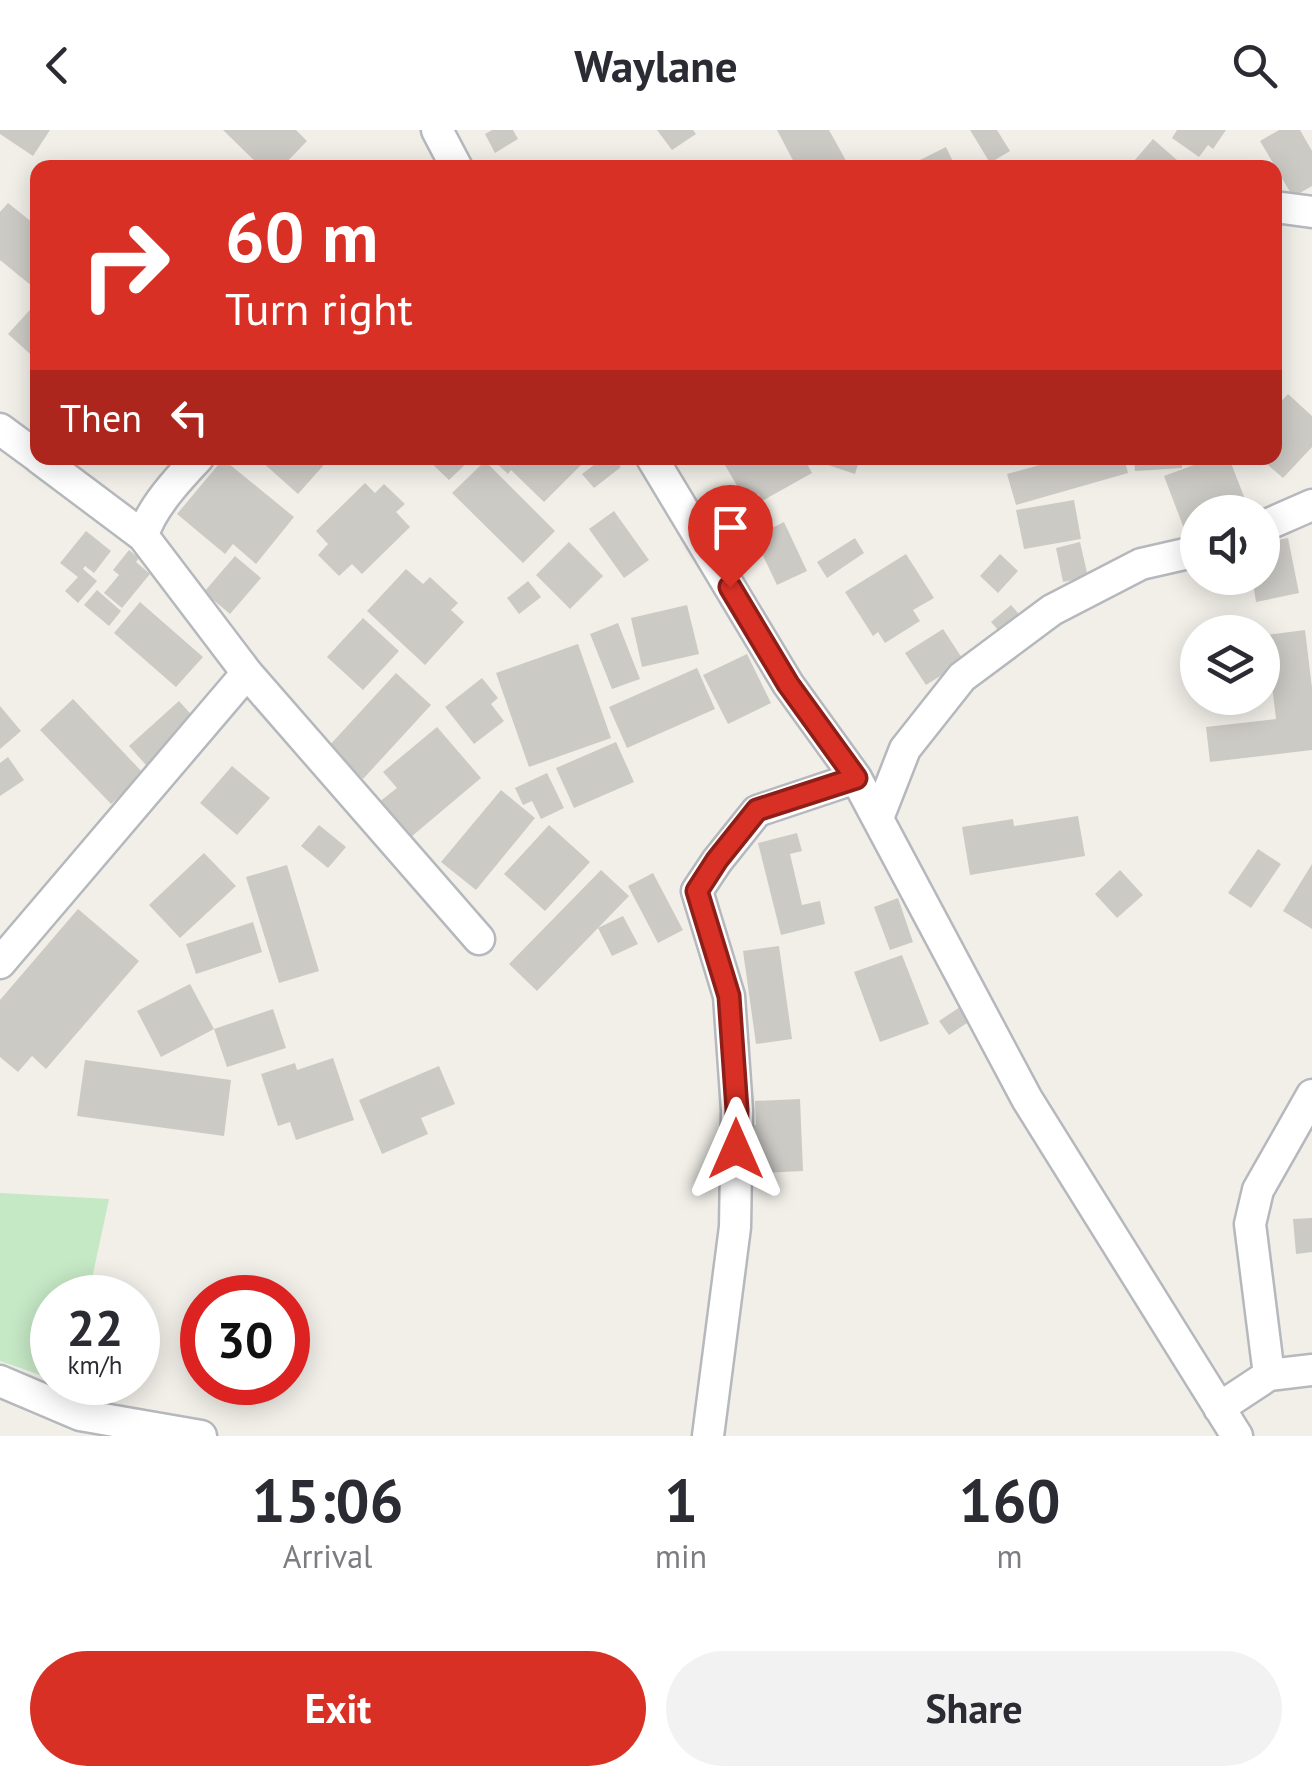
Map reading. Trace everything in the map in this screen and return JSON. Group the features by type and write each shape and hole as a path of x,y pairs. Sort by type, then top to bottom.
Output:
{"street":[{"path":"438,130 453,160"},
{"path":"1282,208 1312,212"},
{"path":"0,429 30,451"},
{"path":"49,465 143,536 247,673 480,939"},
{"path":"143,536 146,522 191,465"},
{"path":"656,465 788,684 856,778 1027,1099 1237,1436"},
{"path":"1280,519 1312,504"},
{"path":"878,818 905,749 962,677 1052,610 1141,564 1180,555"},
{"path":"0,963 247,673"},
{"path":"708,1436 736,1227 737,1110 729,996 697,891 757,810 856,778"},
{"path":"1269,1374 1250,1224 1258,1190 1312,1095"},
{"path":"1220,1408 1269,1374 1312,1370"},
{"path":"0,1381 80,1415 201,1436"}],"green space":[{"path":"0,1193 109,1199 93,1275 30,1275 30,1371 0,1361"}],"building":[{"path":"0,130 50,130 33,156 0,134"},
{"path":"223,130 296,130 307,141 289,160 254,160"},
{"path":"513,130 518,139 495,153 485,134"},
{"path":"657,130 693,130 696,134 672,150"},
{"path":"777,130 829,130 846,160 793,160"},
{"path":"970,130 997,130 1010,151 988,160"},
{"path":"1177,130 1226,130 1213,149 1208,145 1199,157 1172,138"},
{"path":"1279,130 1300,130 1312,151 1312,186 1293,197 1282,178 1282,160 1271,160 1260,141"},
{"path":"1153,139 1177,160 1135,160"},
{"path":"946,147 952,160 920,160"},
{"path":"8,203 30,221 30,284 0,260 0,212"},
{"path":"30,310 30,354 8,334"},
{"path":"1288,394 1312,416 1312,447 1283,478 1268,465 1282,465 1282,400"},
{"path":"218,465 230,465 294,517 256,564 233,544 225,554 177,514"},
{"path":"265,465 324,465 298,494"},
{"path":"433,465 465,465 449,480"},
{"path":"481,465 489,465 555,531 523,563 452,493"},
{"path":"498,465 581,465 544,502 511,470 508,474"},
{"path":"594,465 621,467 594,488 582,474"},
{"path":"725,465 808,465 812,473 762,501 758,494 746,501"},
{"path":"828,465 858,465 855,474"},
{"path":"1040,465 1126,465 1128,473 1016,505 1007,474"},
{"path":"1135,465 1182,465 1182,468 1135,471"},
{"path":"1194,465 1232,465 1243,495 1180,495 1180,518 1164,476"},
{"path":"365,483 375,493 384,484 405,504 396,512 410,527 362,574 352,564 339,576 318,555 328,544 316,531"},
{"path":"1074,500 1081,539 1024,549 1016,510"},
{"path":"614,511 649,560 624,578 589,529"},
{"path":"784,522 807,571 777,585 754,537"},
{"path":"86,531 111,551 94,573 85,566 83,569 97,581 78,603 65,591 78,577 60,563"},
{"path":"855,538 864,553 827,578 817,562"},
{"path":"1288,538 1299,593 1256,602 1255,595 1280,595 1280,540"},
{"path":"569,542 603,576 570,609 536,575"},
{"path":"1080,542 1088,577 1063,582 1056,548"},
{"path":"129,550 150,574 122,608 104,593 119,575 113,570"},
{"path":"906,554 934,598 913,610 920,621 885,643 878,632 873,636 845,592"},
{"path":"1000,554 1018,571 998,593 980,576"},
{"path":"235,556 261,578 230,614 204,592"},
{"path":"406,569 423,584 430,577 458,603 451,610 464,622 425,665 367,611"},
{"path":"528,581 541,597 519,614 507,598"},
{"path":"97,590 121,611 109,626 84,605"},
{"path":"140,602 203,657 176,687 114,633"},
{"path":"687,605 699,654 642,667 631,618"},
{"path":"1011,605 1024,620 1004,637 991,622"},
{"path":"363,618 399,651 363,690 327,657"},
{"path":"618,623 640,679 612,689 590,634"},
{"path":"943,629 964,661 926,685 905,653"},
{"path":"1305,630 1312,688 1312,750 1210,762 1206,727 1276,719 1276,715 1280,715 1280,633"},
{"path":"578,644 611,738 529,767 496,673"},
{"path":"747,654 771,703 728,724 703,675"},
{"path":"697,668 715,709 627,748 609,707"},
{"path":"396,673 431,705 363,779 328,747"},
{"path":"482,678 498,698 491,704 504,721 474,744 445,707"},
{"path":"73,699 144,774 111,804 40,730"},
{"path":"179,701 196,720 146,765 129,746"},
{"path":"0,706 21,731 0,749"},
{"path":"437,727 481,778 405,842 374,806 397,788 383,772"},
{"path":"616,742 634,782 574,808 556,768"},
{"path":"8,757 24,780 0,796 0,763"},
{"path":"232,766 270,798 237,835 200,803"},
{"path":"547,773 564,808 541,819 532,801 523,805 515,788"},
{"path":"501,790 535,818 476,890 441,862"},
{"path":"1078,816 1085,856 970,875 962,827 1013,819 1014,826"},
{"path":"319,825 346,847 328,868 301,846"},
{"path":"549,825 590,862 545,911 504,874"},
{"path":"797,833 802,851 790,854 802,905 820,901 825,924 781,935 758,843"},
{"path":"1258,849 1281,864 1251,908 1228,893"},
{"path":"204,853 236,886 180,938 149,905"},
{"path":"1312,864 1312,929 1283,911"},
{"path":"287,865 319,971 279,983 246,877"},
{"path":"601,870 629,896 537,991 509,964"},
{"path":"1120,870 1143,895 1117,918 1095,894"},
{"path":"653,873 683,930 658,943 628,886"},
{"path":"898,898 913,942 890,950 874,907"},
{"path":"78,909 139,961 46,1069 32,1056 18,1072 0,1057 0,1000"},
{"path":"623,916 638,944 612,956 598,928"},
{"path":"253,922 262,952 196,974 186,944"},
{"path":"779,946 792,1039 756,1044 743,951"},
{"path":"902,955 929,1024 880,1042 854,972"},
{"path":"190,984 214,1029 161,1057 137,1011"},
{"path":"960,1007 970,1021 949,1035 939,1021"},
{"path":"273,1009 286,1048 227,1067 214,1029"},
{"path":"333,1058 354,1120 296,1140 290,1122 278,1126 261,1074 295,1063 297,1070"},
{"path":"85,1060 231,1080 224,1136 77,1116"},
{"path":"439,1066 455,1104 421,1118 428,1134 382,1154 359,1100"},
{"path":"800,1099 803,1171 761,1173 760,1158 748,1159 746,1125 756,1125 755,1101"},
{"path":"1312,1218 1312,1252 1296,1254 1293,1219"}],"route":[{"path":"730,587 788,684 856,778 757,810 697,891 729,996 736,1149"}]}
